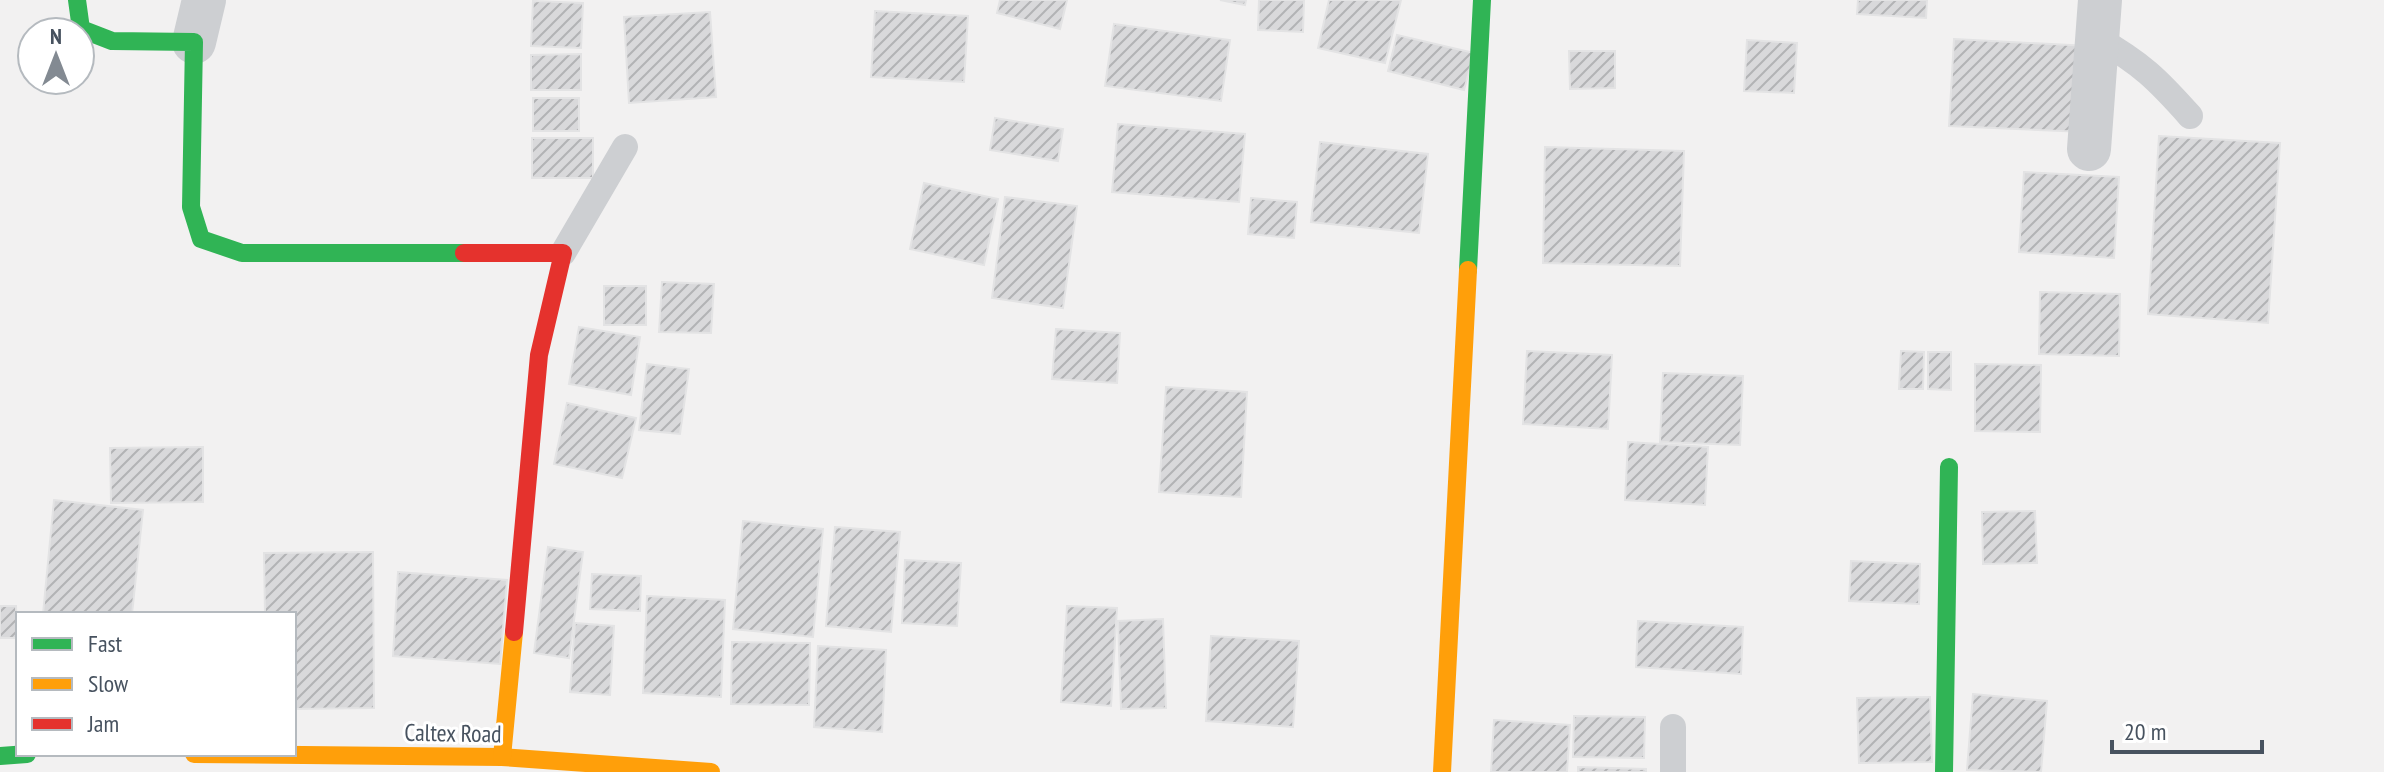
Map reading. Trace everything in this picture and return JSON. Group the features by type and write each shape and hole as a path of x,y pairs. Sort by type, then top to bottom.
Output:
{"street":[{"path":"77,0 81,29 112,41 194,42"},
{"path":"204,0 194,42 191,207 201,239 242,253 563,253 539,355 502,757"},
{"path":"1442,772 1482,0"},
{"path":"2089,149 2099,19"},
{"path":"1944,772 1949,467"},
{"name":"Caltex Road","path":"296,755 502,757 711,772"}],"lane":[{"path":"2099,19 2133,59 2159,81 2190,116"},
{"path":"563,253 625,147"},
{"path":"1673,727 1673,772"}],"building":[{"path":"1000,0 1067,0 1060,29 997,13"},
{"path":"1220,0 1246,0 1245,5"},
{"path":"1259,0 1304,0 1303,32 1258,30"},
{"path":"1329,0 1401,0 1385,63 1318,48"},
{"path":"1858,0 1927,0 1926,18 1857,14"},
{"path":"533,1 583,3 581,48 531,46"},
{"path":"875,11 968,16 964,82 871,77"},
{"path":"710,12 716,97 629,103 624,17"},
{"path":"1114,24 1230,40 1221,101 1105,86"},
{"path":"1397,35 1474,53 1464,90 1388,71"},
{"path":"1954,39 2089,46 2084,132 1949,126"},
{"path":"1747,40 1797,43 1794,93 1744,91"},
{"path":"1569,51 1615,51 1615,88 1570,89"},
{"path":"581,54 581,90 531,90 531,55"},
{"path":"533,98 579,98 579,131 533,131"},
{"path":"995,118 1063,129 1058,161 990,150"},
{"path":"1118,124 1245,134 1239,202 1112,192"},
{"path":"2159,136 2280,143 2268,323 2148,314"},
{"path":"532,138 593,138 593,178 532,178"},
{"path":"1320,142 1428,154 1419,233 1311,222"},
{"path":"1545,147 1684,151 1680,266 1543,263"},
{"path":"2024,172 2119,177 2114,258 2019,252"},
{"path":"924,183 998,199 984,265 910,249"},
{"path":"1005,197 1077,206 1063,308 992,298"},
{"path":"1251,198 1297,202 1294,238 1248,234"},
{"path":"662,282 714,284 711,333 659,332"},
{"path":"604,286 646,286 646,325 604,325"},
{"path":"2040,292 2120,294 2119,356 2039,354"},
{"path":"579,327 640,337 631,395 569,384"},
{"path":"1056,329 1120,333 1117,383 1052,379"},
{"path":"1527,351 1612,355 1608,429 1523,424"},
{"path":"1901,351 1924,352 1923,389 1899,389"},
{"path":"1928,352 1951,352 1951,390 1928,389"},
{"path":"647,364 689,369 680,434 639,430"},
{"path":"1975,364 2041,365 2040,432 1975,431"},
{"path":"1663,373 1743,376 1740,445 1660,442"},
{"path":"1166,387 1247,392 1241,497 1159,492"},
{"path":"567,403 636,418 622,478 554,464"},
{"path":"1628,442 1708,447 1705,505 1625,500"},
{"path":"203,447 203,502 111,503 110,448"},
{"path":"54,500 143,510 132,612 43,612"},
{"path":"2035,511 2037,563 1983,564 1982,512"},
{"path":"743,521 823,529 813,637 733,629"},
{"path":"835,527 900,532 891,632 826,626"},
{"path":"548,547 583,552 569,658 534,653"},
{"path":"373,552 374,708 296,709 296,612 265,612 264,553"},
{"path":"905,560 961,563 957,626 902,623"},
{"path":"1851,561 1920,564 1919,604 1849,601"},
{"path":"398,572 507,580 500,664 393,656"},
{"path":"592,574 641,576 640,611 590,609"},
{"path":"647,596 725,600 721,697 643,693"},
{"path":"0,606 16,606 16,638 0,638"},
{"path":"1067,606 1117,608 1111,706 1061,702"},
{"path":"1163,619 1166,708 1121,709 1118,621"},
{"path":"1638,621 1743,627 1741,674 1636,667"},
{"path":"575,623 614,626 610,695 570,692"},
{"path":"1211,636 1299,641 1293,727 1206,721"},
{"path":"732,642 810,643 809,705 731,704"},
{"path":"818,646 886,650 882,732 814,727"},
{"path":"1973,694 2047,701 2041,772 1967,770"},
{"path":"1930,697 1932,762 1859,763 1857,698"},
{"path":"1574,716 1645,717 1644,758 1573,757"},
{"path":"1494,720 1570,725 1567,772 1491,772"},
{"path":"1578,767 1646,769 1646,772 1578,772"}],"traffic: fast":[{"path":"77,0 81,29 112,41 194,42 191,207 201,239 242,253 464,253"},
{"path":"1468,270 1482,0"},
{"path":"1944,772 1949,467"},
{"path":"0,756 16,755"}],"traffic: slow":[{"path":"1442,772 1468,270"},
{"path":"502,757 514,632"},
{"path":"296,755 502,757 711,772"}],"traffic: jam":[{"path":"464,253 563,253 539,355 514,632"}]}
